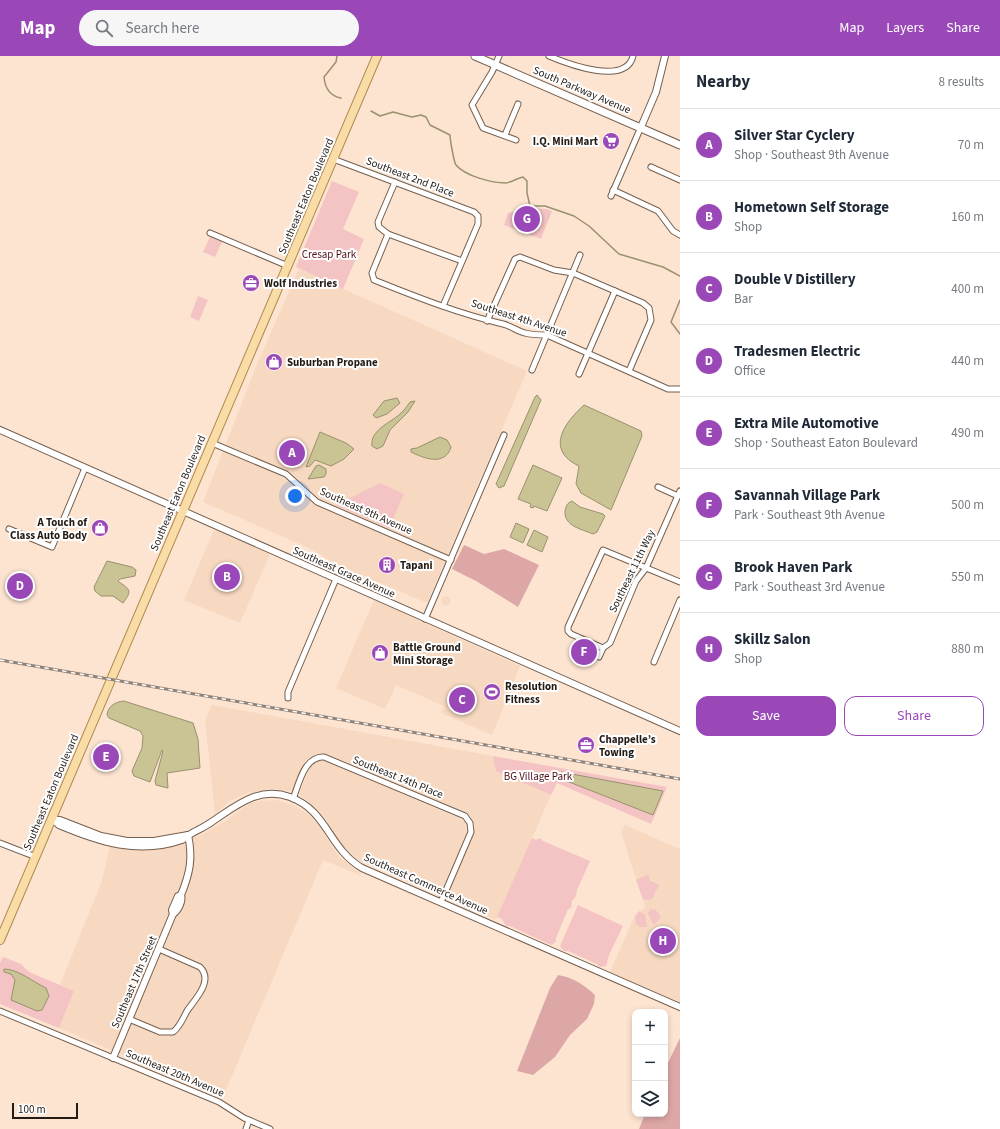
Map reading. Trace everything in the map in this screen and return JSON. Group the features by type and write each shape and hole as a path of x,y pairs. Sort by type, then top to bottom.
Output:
{"main road":[{"name":"Southeast Eaton Boulevard","path":"0,940 53,820 182,512 377,56"},
{"name":"South Parkway Avenue","path":"475,56 680,145"}],"street":[{"path":"500,56 472,105 484,128 492,133 505,135 516,140"},
{"path":"549,56 575,67 605,73 622,70 629,67 633,56"},
{"path":"665,56 656,92 612,193 658,211 673,230 680,236"},
{"path":"505,135 518,104"},
{"name":"Southeast 2nd Place","path":"333,159 474,212 478,216 478,224 462,260"},
{"path":"651,167 680,180"},
{"path":"395,182 378,222 379,227 388,234 462,260 443,306"},
{"path":"210,233 288,266"},
{"name":"Southeast 4th Avenue","path":"388,234 372,272 372,277 378,282 487,321 504,324 526,333 546,335 668,389 680,389"},
{"path":"532,370 580,255"},
{"path":"487,321 515,259 520,257 554,270 573,273 643,303 649,308 651,320 629,372"},
{"path":"579,374 615,291"},
{"name":"Southeast Grace Avenue","path":"0,430 680,732"},
{"path":"425,619 504,435"},
{"name":"Southeast 9th Avenue","path":"212,443 286,474 317,502 451,560"},
{"path":"9,529 52,547 85,468"},
{"path":"658,487 679,493"},
{"name":"Southeast 11th Way","path":"599,658 603,648 610,643 636,581 646,568 679,493"},
{"path":"603,648 571,634 568,631 603,550 680,582"},
{"path":"288,698 288,692 336,579"},
{"path":"654,662 680,600"},
{"name":"Southeast 14th Place","path":"293,799 307,765 316,758 327,758 462,814 470,821 471,832 440,902"},
{"name":"Southeast Commerce Avenue","path":"53,820 59,825 92,838 126,846 165,844 185,839 188,835 250,798 271,794 293,799 307,806 319,817 338,848 355,863 440,902 680,1007"},
{"name":"Southeast 17th Street","path":"113,1058 173,914 172,910 178,896 182,895 189,875 192,862 188,835"},
{"path":"0,843 36,857"},
{"path":"130,1019 160,1032 170,1033 177,1029 198,997 205,981 204,973 198,965 158,949"},
{"name":"Southeast 20th Avenue","path":"0,1011 219,1102 249,1120 270,1129"},
{"path":"246,1129 249,1120"}],"shaded area":[{"path":"299,269 527,371 427,603 336,564 309,548 203,502 258,362"},
{"path":"537,395 541,400 504,486 499,488 496,484"},
{"path":"397,398 400,403 387,414 376,418 373,415 384,401"},
{"path":"415,401 408,412 390,430 383,446 377,449 372,446 372,440 377,431 401,413 410,402"},
{"path":"584,405 641,431 642,436 611,510 581,493 576,484 579,466 569,460 563,452 560,444 561,436 565,428 570,420"},
{"path":"320,432 346,443 354,449 344,459 331,466 315,460 310,466 306,467"},
{"path":"440,437 447,440 451,447 444,457 433,459 421,457 411,452 411,449 417,448"},
{"path":"319,465 326,469 326,474 324,477 308,479 316,466"},
{"path":"533,465 562,478 547,511 534,506 533,508 530,507 531,504 518,499"},
{"path":"572,501 580,507 603,514 605,516 597,532 593,534 570,524 565,516 565,509 566,506"},
{"path":"516,523 529,529 523,543 510,537"},
{"path":"214,530 270,554 240,623 184,600"},
{"path":"534,530 548,537 542,552 527,545"},
{"path":"464,545 484,554 504,549 539,565 518,607 476,581 452,569"},
{"path":"107,561 132,567 136,570 135,576 120,579 118,581 127,588 129,592 123,603 113,596 101,596 95,591 94,587"},
{"path":"444,597 448,597 450,601 448,605 444,605 442,603 442,599"},
{"path":"374,600 520,666 492,735 441,713 444,706 396,685 385,709 336,688"},
{"path":"124,701 193,723 198,739 200,768 167,773 168,788 156,785 155,781 162,750 150,782 134,776 132,771 142,748 143,736 140,731 109,718 107,715 112,705"},
{"path":"212,705 493,756 497,771 551,795 496,920 448,899 448,892 474,833 475,824 470,815 327,754 316,754 308,758 304,763 292,791 273,789 247,793 230,801 215,814 205,720"},
{"path":"323,760 465,821 467,832 440,894 435,894 362,862 349,853 322,813 299,794 311,765 316,761"},
{"path":"561,772 663,791 653,815 559,778"},
{"path":"276,800 296,806 308,814 319,826 339,857 361,874 360,875 323,860 223,1097 59,1028 74,991 60,985 102,881 110,846 144,850 176,845 201,835 227,820 248,804 259,801"},
{"path":"625,825 680,849 680,1003 610,972 635,915 645,907 621,832"},
{"path":"4,969 20,973 46,988 49,996 42,1010 37,1011 11,1000 15,980 11,974 4,972"},
{"path":"558,975 578,982 595,995 594,1004 587,1019 570,1035 555,1057 533,1075 517,1071 550,988"},
{"path":"680,1038 680,1129 639,1129 644,1117 668,1117 668,1063"}],"green space":[{"name":"Cresap Park","path":"332,181 359,192 343,229 364,239 343,289 296,267"},
{"path":"528,208 546,209 552,211 541,239 504,225 508,213"},
{"path":"210,237 222,242 215,257 203,252"},
{"path":"198,296 208,300 199,321 190,317"},
{"path":"380,483 404,494 389,528 336,505"},
{"path":"580,642 593,648 590,659 581,661 573,658"},
{"name":"BG Village Park","path":"493,756 667,787 651,824 557,783 551,795 496,771","holes":["559,778 663,791 652,814"]},
{"path":"532,838 536,840 540,838 543,841 590,861 577,890 576,896 572,901 571,908 568,909 556,938 556,942 551,945 510,926 506,926 502,919 497,917"},
{"path":"647,875 650,877 649,880 659,885 652,899 646,900 643,899 636,880"},
{"path":"578,905 623,926 609,955 606,966 600,967 597,964 568,951 564,951 560,946"},
{"path":"650,909 656,910 661,917 654,925 648,914"},
{"path":"639,911 645,915 647,927 640,927 636,924 635,917"},
{"path":"3,957 21,964 29,972 74,991 59,1028 0,1004 0,963"}],"waterway":[{"path":"337,56 336,62 324,77 329,91 341,98"},
{"path":"371,111 380,116 393,112 412,117 421,115 426,117 430,125 450,135 455,163 460,169 472,176 500,183 506,183 523,177 527,181 527,193 530,206 545,206 574,216 589,226 619,254 663,267 680,276"},
{"path":"680,300 671,322 680,334"}],"railway":[{"path":"0,660 680,779"}],"place":[{"name":"I.Q. Mini Mart","path":"611,141"},
{"name":"Brook Haven Park","path":"527,219"},
{"name":"Wolf Industries","path":"251,283"},
{"name":"Suburban Propane","path":"274,362"},
{"name":"Silver Star Cyclery","path":"292,453"},
{"name":"A Touch of Class Auto Body","path":"100,528"},
{"name":"Tapani","path":"387,565"},
{"name":"Hometown Self Storage","path":"227,577"},
{"name":"Tradesmen Electric","path":"20,586"},
{"name":"Savannah Village Park","path":"584,652"},
{"name":"Battle Ground Mini Storage","path":"380,653"},
{"name":"Resolution Fitness","path":"492,692"},
{"name":"Double V Distillery","path":"462,700"},
{"name":"Chappelle’s Towing","path":"586,745"},
{"name":"Extra Mile Automotive","path":"106,757"},
{"name":"Skillz Salon","path":"663,941"}]}
